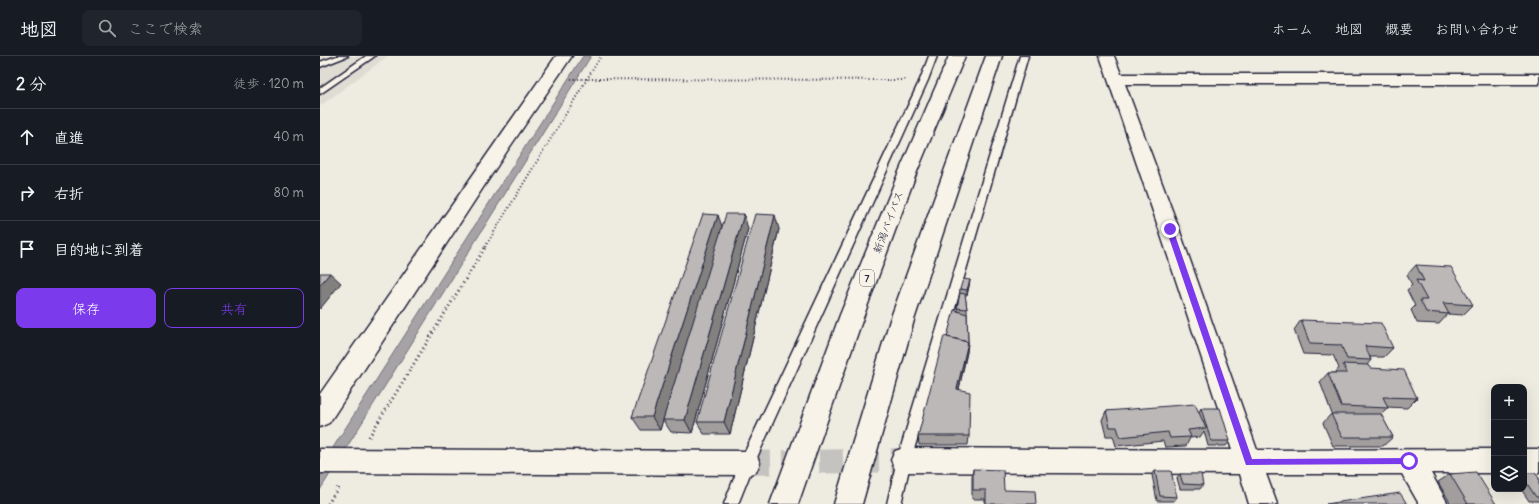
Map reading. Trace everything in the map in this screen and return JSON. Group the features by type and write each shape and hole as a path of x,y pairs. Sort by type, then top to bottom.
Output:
{"main road":[{"path":"320,415 496,153 564,56"},
{"name":"新潟バイパス","path":"784,504 852,315 907,174 957,56"},
{"path":"848,504 902,320 994,56"}],"street":[{"path":"1107,56 1114,80 1170,229 1263,504"},
{"path":"1114,80 1539,79"},
{"path":"904,460 1249,462 1491,461"},
{"path":"1409,461 1434,504"},
{"path":"1527,461 1539,461"},
{"path":"320,462 747,463"}],"lane":[{"path":"320,65 344,56"},
{"path":"320,92 371,56"},
{"path":"732,504 747,463 924,80 933,56"},
{"path":"894,504 904,460 1024,56"}],"path":[{"path":"328,504 601,56"},
{"path":"581,79 924,80"}],"shaded area":[{"path":"320,56 388,56 320,106"},
{"path":"583,56 591,56 320,490 320,468"}],"building":[{"path":"703,214 718,215 652,417 632,417"},
{"path":"726,214 744,214 685,420 663,420"},
{"path":"755,214 775,215 724,422 697,422"},
{"path":"1416,265 1451,267 1473,305 1443,303 1449,314 1426,312 1420,300 1427,300 1416,280 1424,281"},
{"path":"320,273 330,273 320,285"},
{"path":"963,279 970,280 967,290 960,289"},
{"path":"960,293 965,294 967,309 957,308"},
{"path":"954,310 967,314 968,342 947,337"},
{"path":"1301,320 1381,323 1393,348 1365,346 1371,360 1347,359 1341,345 1310,344"},
{"path":"944,336 968,342 957,389 970,392 969,436 918,436"},
{"path":"1343,364 1368,365 1370,368 1404,370 1417,398 1383,397 1388,408 1341,406 1328,373 1347,373"},
{"path":"1195,404 1206,428 1188,430 1191,437 1170,438 1168,432 1120,437 1117,427 1110,427 1106,411"},
{"path":"1201,408 1220,408 1230,441 1211,441"},
{"path":"1331,414 1381,414 1393,437 1342,437"},
{"path":"973,469 1003,470 1004,490 1035,491 1036,504 986,504 986,490 973,490"},
{"path":"1155,471 1171,471 1177,497 1160,496"},
{"path":"1476,472 1496,504 1468,504 1450,474"},
{"path":"1527,473 1535,473 1539,478 1539,497 1536,497 1527,484"},
{"path":"1180,474 1201,474 1203,485 1183,484"},
{"path":"1400,493 1407,504 1326,504"}],"tunnel":[{"path":"747,463 904,460"}],"route":[{"path":"1170,229 1249,462 1409,461"}]}
